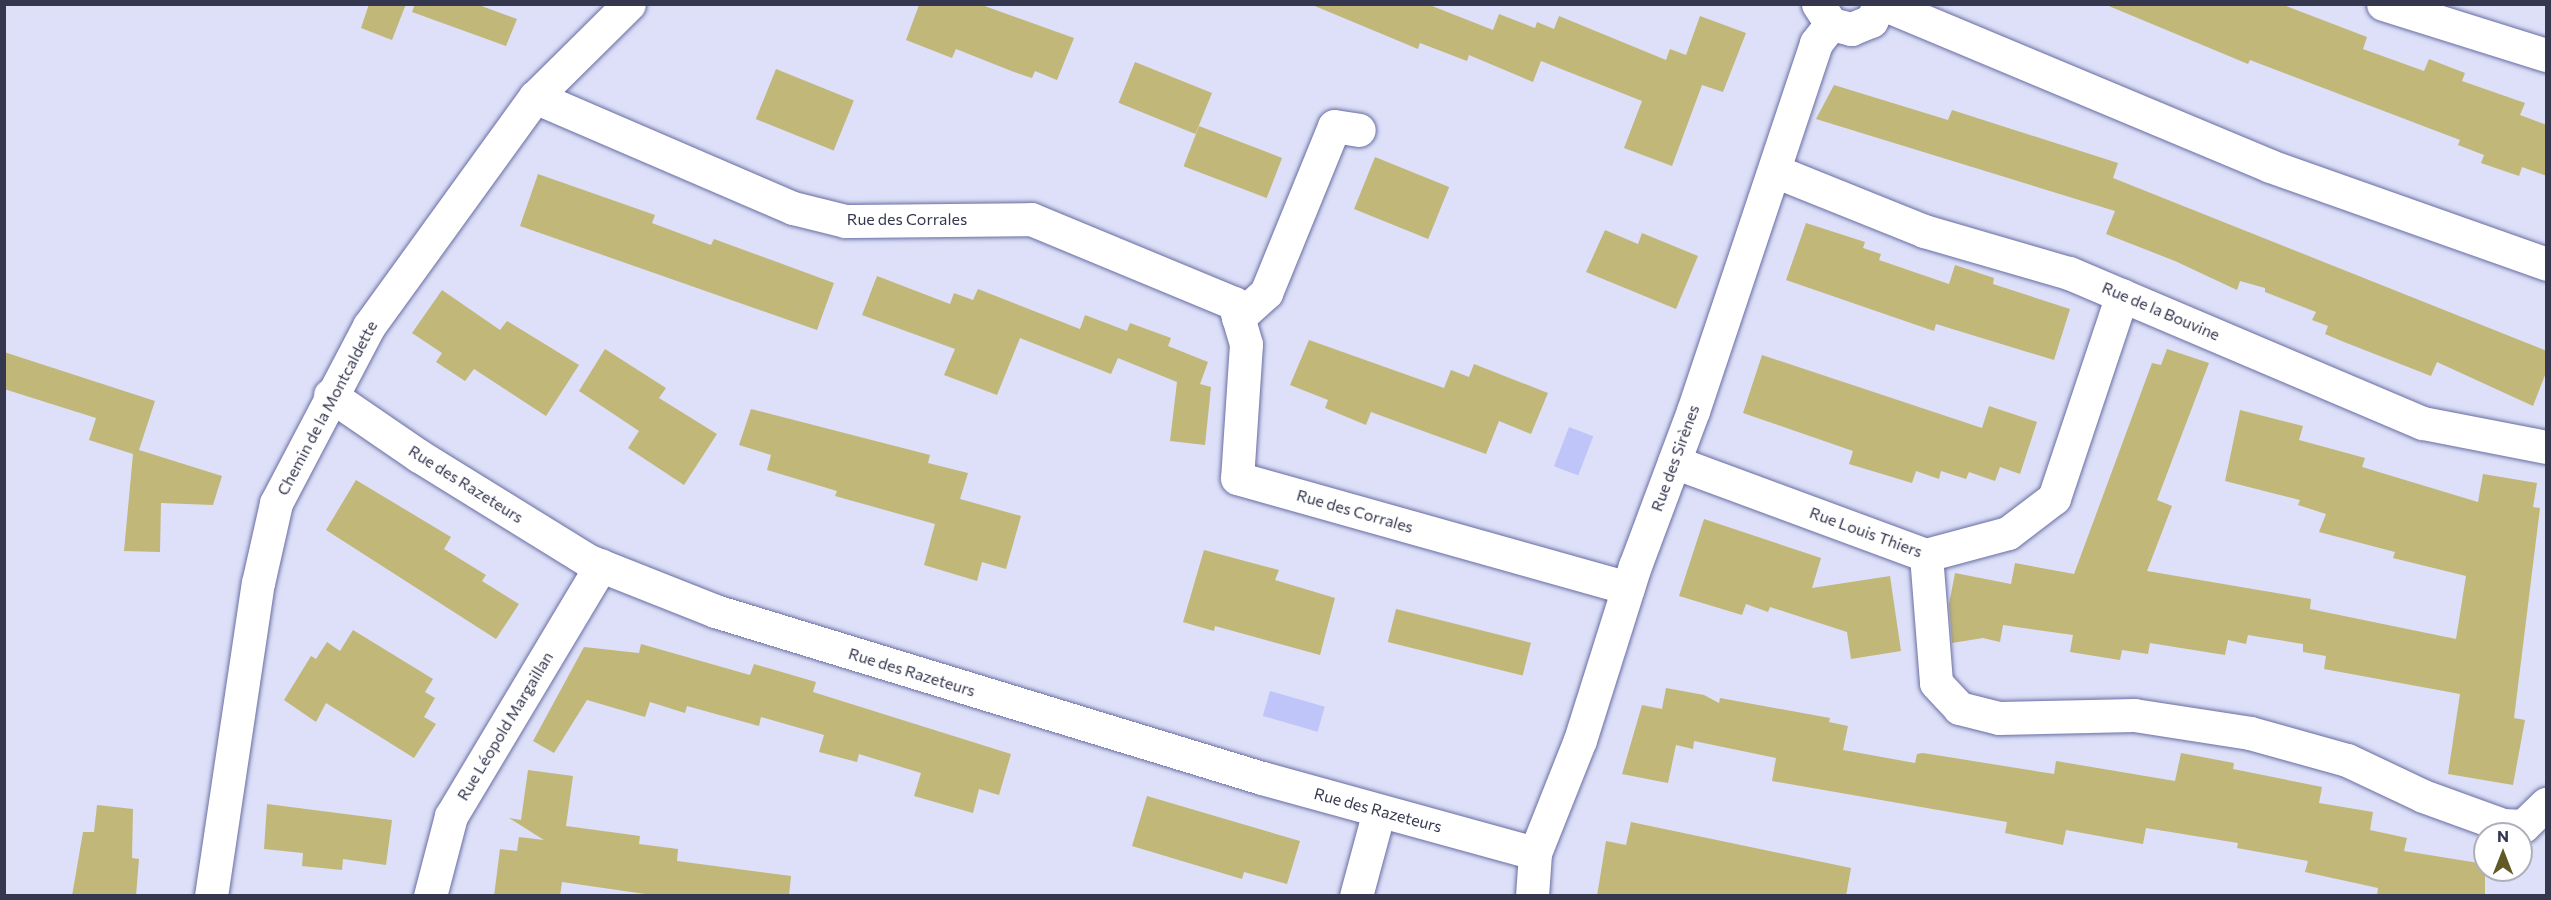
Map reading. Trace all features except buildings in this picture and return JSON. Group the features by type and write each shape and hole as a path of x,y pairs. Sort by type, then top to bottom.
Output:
{"street":[{"path":"1824,14 1841,28 1862,26 1870,21 1881,4 2270,166 2547,264"},
{"path":"2383,4 2547,56"},
{"name":"Chemin de la Montcaldette","path":"211,896 258,583 276,503 330,395 369,326 535,97 628,5"},
{"name":"Rue des Sirènes","path":"1532,896 1535,853 1580,740 1628,588 1775,171 1824,14"},
{"name":"Rue des Corrales","path":"535,97 793,208 845,221 1031,219 1234,303 1246,344 1236,478 1628,588"},
{"path":"1238,318 1266,293 1334,126 1359,130"},
{"name":"Rue de la Bouvine","path":"1775,171 1924,231 2069,273 2423,423 2547,447"},
{"name":"Rue Louis Thiers","path":"1674,462 1926,555 2008,533 2054,498 2122,295"},
{"name":"Rue des Razeteurs","path":"330,395 419,456 601,565 715,611 1379,811 1535,853"},
{"path":"1926,555 1936,683 1959,708 1999,718 2134,715 2250,733 2348,760 2423,796 2503,825 2523,826 2547,804"},
{"name":"Rue Léopold Margaillan","path":"430,896 452,816 601,565"},
{"path":"1356,896 1379,811"}],"water":[{"path":"1569,427 1593,436 1578,476 1554,466"},
{"path":"1270,691 1325,707 1318,732 1263,716"}]}
